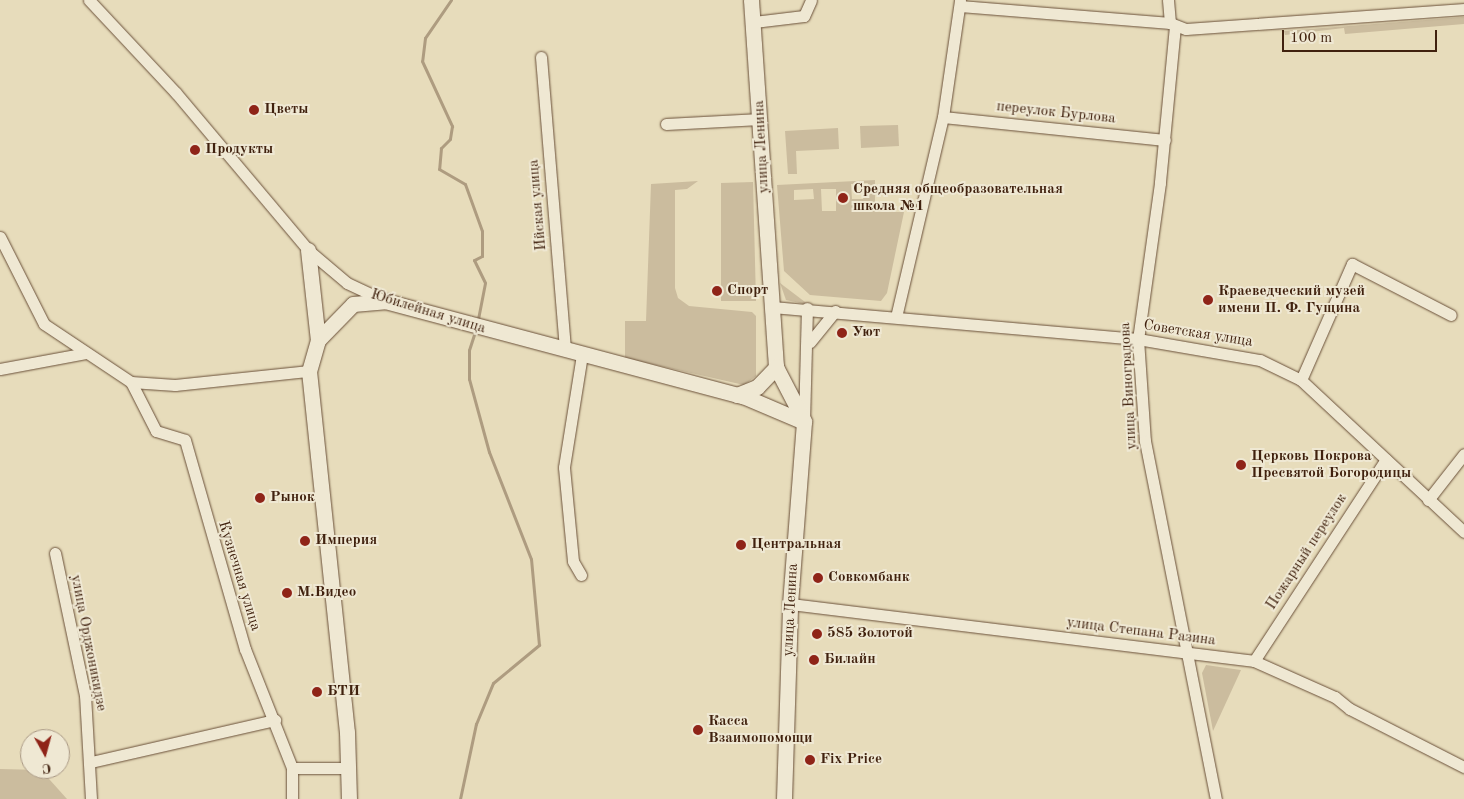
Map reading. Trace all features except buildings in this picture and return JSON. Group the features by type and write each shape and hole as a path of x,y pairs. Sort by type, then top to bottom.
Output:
{"street":[{"name":"Юбилейная улица","path":"89,0 176,93 308,250 347,282 385,301 472,326 737,394 804,422"},
{"name":"улица Ленина","path":"751,0 776,367 782,384 804,422 790,604 784,799"},
{"path":"754,22 804,16 812,0"},
{"name":"улица Виноградова","path":"1168,0 1173,25 1165,140 1138,339 1145,440 1216,799"},
{"path":"896,317 943,117 960,3 1173,25 1278,24 1451,5 1464,9"},
{"name":"Ийская улица","path":"541,58 565,350"},
{"name":"переулок Бурлова","path":"943,117 1165,140"},
{"path":"666,124 760,119"},
{"path":"0,237 44,324 131,382 176,385 309,371"},
{"path":"308,250 318,340 309,371 349,768 349,799"},
{"path":"1301,380 1352,264 1451,315"},
{"path":"318,340 353,304 385,301"},
{"name":"Советская улица","path":"772,301 790,307 1138,339 1244,356 1301,380 1464,532"},
{"path":"804,422 808,383 807,308"},
{"path":"808,346 819,325 835,311"},
{"path":"0,369 86,353"},
{"path":"581,575 573,561 564,467 582,355"},
{"path":"737,394 757,387 776,367"},
{"name":"Кузнечная улица","path":"131,382 156,431 185,440 245,649 292,768 292,799"},
{"path":"782,384 795,390 808,383"},
{"path":"1428,500 1464,454"},
{"name":"Пожарный переулок","path":"1254,661 1386,459"},
{"name":"улица Орджоникидзе","path":"55,553 85,694 92,799"},
{"name":"улица Степана Разина","path":"790,604 1254,661 1335,697 1350,710 1464,767"},
{"path":"91,762 274,720"},
{"path":"292,768 349,768"}],"shaded area":[{"path":"1464,17 1464,24 1345,34 1344,28 1285,35 1284,31"},
{"path":"898,125 899,146 861,148 860,126"},
{"path":"838,128 839,149 796,151 797,174 788,174 785,131"},
{"path":"875,180 875,212 904,212 887,293 881,301 810,295 784,271 777,185","holes":["868,183 863,199 852,199 851,184","813,189 814,199 794,200 794,190","821,189 836,189 836,211 822,211"]},
{"path":"698,181 687,189 675,190 675,288 678,298 689,306 752,312 756,316 756,376 744,385 625,358 625,321 646,321 651,184"},
{"path":"753,182 756,301 721,301 721,183"},
{"path":"780,283 809,305 786,300"},
{"path":"1206,665 1241,670 1213,731 1202,673"},
{"path":"0,769 20,769 20,779 49,779 67,799 0,799"}],"waterway":[{"path":"451,0 425,38 422,61 452,126 450,139 441,148 439,169 465,184 482,231 482,256 474,260 485,283 478,320"},
{"path":"460,799 476,724 493,683 539,645 531,559 489,452 469,379 469,350 475,331"}],"place":[{"name":"Цветы","path":"254,110"},
{"name":"Продукты","path":"195,150"},
{"name":"Средняя общеобразовательная школа №1","path":"843,198"},
{"name":"Спорт","path":"717,291"},
{"name":"Краеведческий музей имени П. Ф. Гущина","path":"1208,300"},
{"name":"Уют","path":"842,333"},
{"name":"Церковь Покрова Пресвятой Богородицы","path":"1241,465"},
{"name":"Рынок","path":"260,498"},
{"name":"Империя","path":"305,541"},
{"name":"Центральная","path":"741,545"},
{"name":"Совкомбанк","path":"818,578"},
{"name":"М.Видео","path":"287,593"},
{"name":"585 Золотой","path":"817,634"},
{"name":"Билайн","path":"814,660"},
{"name":"БТИ","path":"317,692"},
{"name":"Касса Взаимопомощи","path":"698,730"},
{"name":"Fix Price","path":"810,760"}]}
